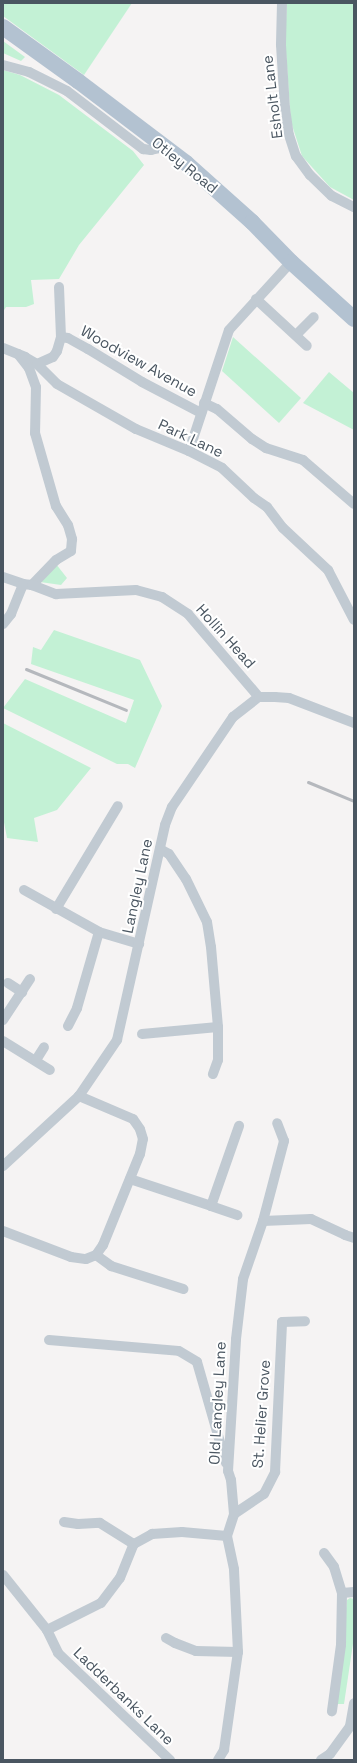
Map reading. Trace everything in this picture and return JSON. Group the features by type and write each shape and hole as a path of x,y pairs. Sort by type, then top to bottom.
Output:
{"main road":[{"name":"Otley Road","path":"3,27 78,81 164,147 232,204 291,262 354,319"}],"street":[{"name":"Esholt Lane","path":"282,3 281,45 285,108 289,135 296,156 310,175 332,196 354,207"},
{"path":"3,65 29,72 67,91 143,150 164,147"},
{"path":"189,451 229,330 291,262"},
{"path":"37,364 53,356 57,351 61,337 59,287"},
{"path":"256,299 307,346"},
{"path":"296,335 314,317"},
{"name":"Woodview Avenue","path":"61,337 68,338 142,382 201,413"},
{"name":"Park Lane","path":"3,348 37,364 57,384 136,429 189,451 222,468 254,498 267,507 283,528 328,570 354,620"},
{"path":"3,624 11,614 27,584 56,560 71,551 72,539 68,525 56,506 35,433 36,387 30,368 18,354"},
{"path":"204,403 217,409 252,439 266,448 303,460 354,504"},
{"name":"Hollin Head","path":"3,577 56,594 136,590 162,597 188,614 259,697"},
{"path":"259,697 289,698 354,723"},
{"name":"Langley Lane","path":"3,1166 79,1096 117,1040 160,849 172,807 233,717 259,697"},
{"path":"56,909 118,806"},
{"path":"160,849 169,854 186,880 206,922 211,947 218,1027 218,1060 213,1074"},
{"path":"24,890 99,932 139,944"},
{"path":"68,1026 76,1008 99,932"},
{"path":"3,1020 30,979"},
{"path":"8,983 22,992"},
{"path":"142,1034 218,1027"},
{"path":"3,1041 50,1070"},
{"path":"36,1060 44,1047"},
{"path":"3,1231 71,1257 86,1259 96,1256 103,1245 130,1179 143,1139 140,1129 133,1119 79,1096"},
{"name":"Old Langley Lane","path":"218,1760 224,1750 238,1652 234,1569 227,1536 234,1514 231,1480 228,1471 236,1339 242,1280 263,1221 284,1141 277,1123"},
{"path":"211,1206 239,1126"},
{"path":"130,1179 237,1215"},
{"path":"263,1221 311,1219 345,1236 354,1238"},
{"path":"96,1256 111,1266 183,1289"},
{"name":"St. Helier Grove","path":"234,1514 264,1494 275,1472 282,1322 305,1321"},
{"path":"50,1340 179,1351 197,1362 228,1471"},
{"path":"64,1522 78,1524 100,1523 134,1544"},
{"path":"47,1630 102,1603 120,1578 134,1544 152,1534 182,1532 227,1536"},
{"path":"324,1553 334,1567 342,1592 341,1645 332,1711"},
{"name":"Ladderbanks Lane","path":"3,1576 47,1630 58,1653 170,1760"},
{"path":"342,1592 354,1592"},
{"path":"166,1638 196,1651 238,1652"},
{"path":"321,1760 330,1754 350,1726 354,1704"}],"green space":[{"path":"3,3 132,3 84,75 3,16"},
{"path":"287,3 354,4 354,200 330,187 302,156 291,122 285,38"},
{"path":"3,41 25,57 21,61 3,53"},
{"path":"3,70 20,75 59,95 133,151 144,165 79,245 59,279 31,280 34,304 26,307 6,307 3,312"},
{"path":"233,337 301,398 279,423 222,371"},
{"path":"329,372 354,393 354,430 303,403"},
{"path":"56,564 67,578 61,585 40,582"},
{"path":"54,630 140,660 162,706 135,768 128,764 117,764 3,708 25,679 126,723 134,700 31,664 33,647 41,650"},
{"path":"3,723 91,768 57,810 34,818 38,842 7,838 3,817"},
{"path":"350,1598 354,1599 354,1637 344,1704 336,1704 347,1600"}],"railway":[{"path":"26,669 126,710"},
{"path":"308,782 354,801"}]}
